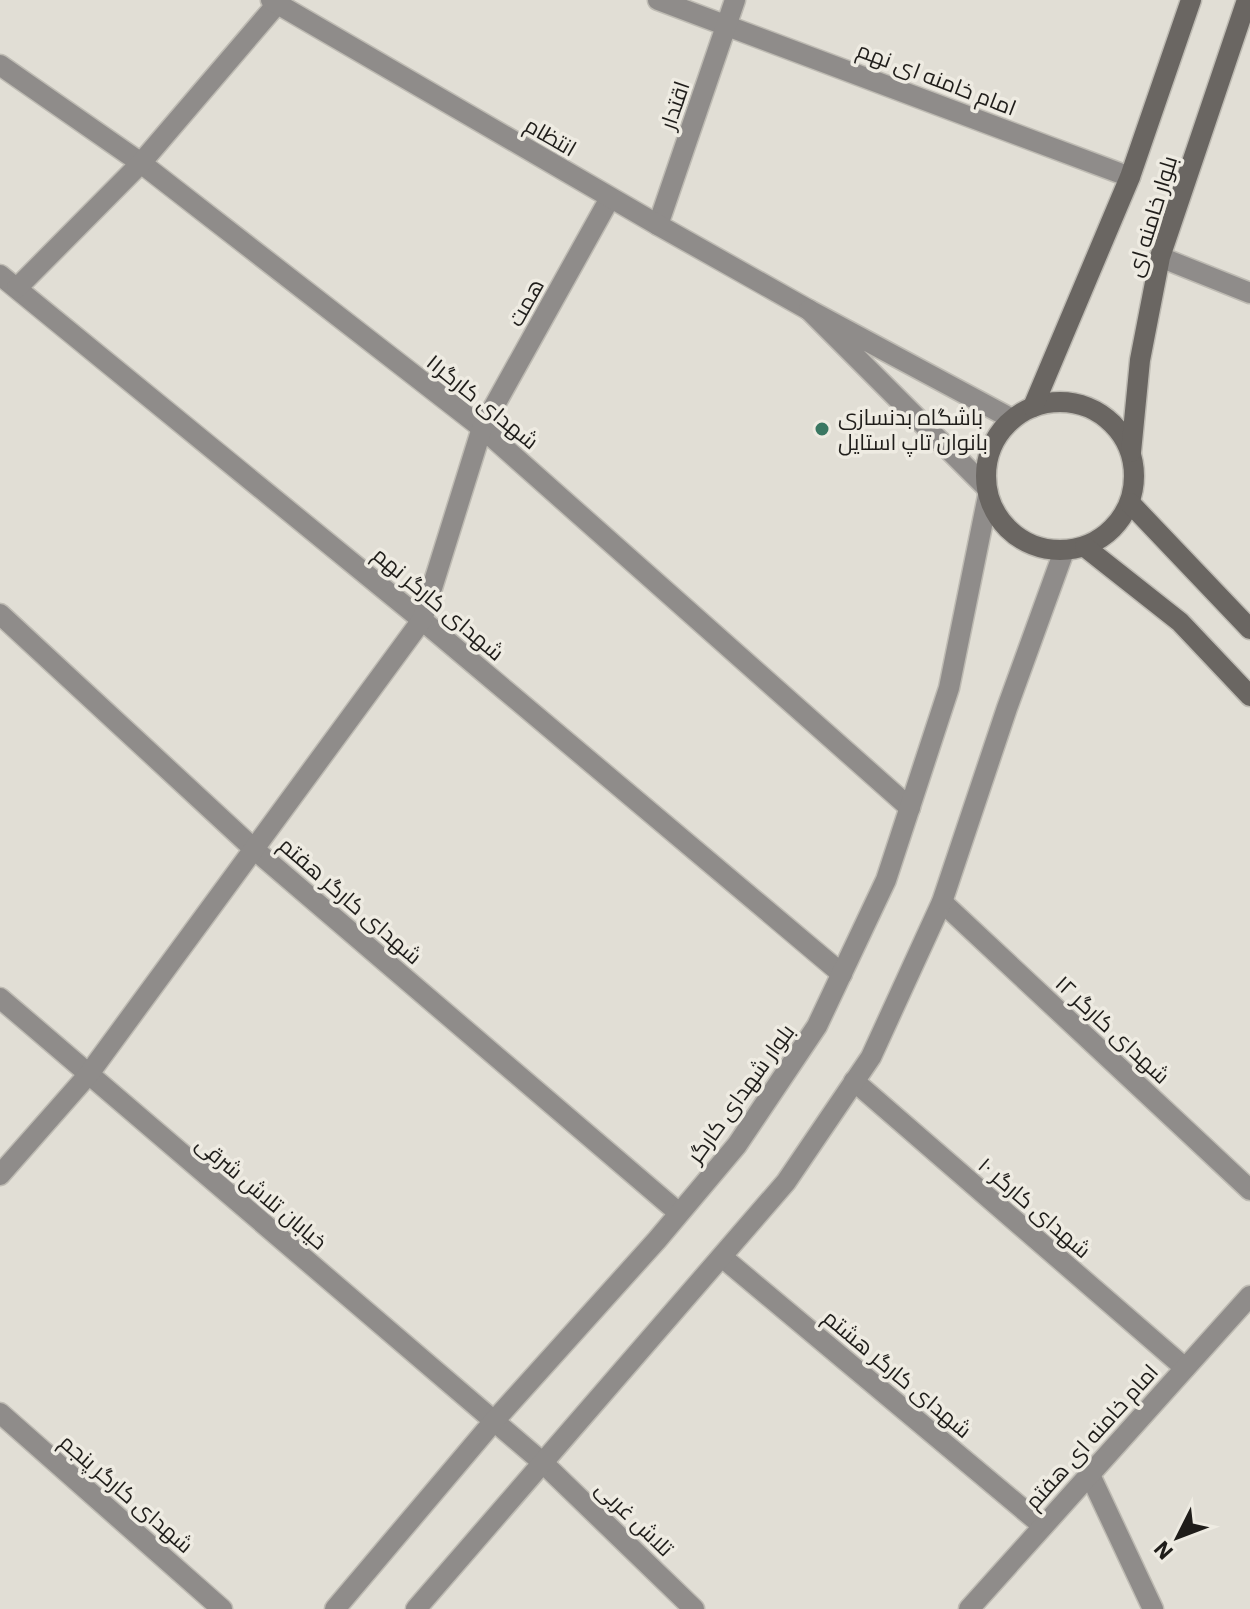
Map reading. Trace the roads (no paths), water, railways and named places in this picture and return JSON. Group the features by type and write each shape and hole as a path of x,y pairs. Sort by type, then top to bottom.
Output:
{"main road":[{"name":"بلوار خامنه ای","path":"1033,407 1130,177 1191,0"},
{"name":"بلوار خامنه ای","path":"1131,452 1140,360 1160,257 1247,0"},
{"path":"1056,402 1080,404 1102,414 1120,431 1131,452 1135,478 1130,503 1120,522 1104,538 1085,547 1064,551 1044,549 1025,542 1009,530 996,514 987,492 987,462 996,438 1012,419 1033,407 1056,402"},
{"path":"1130,503 1250,629"},
{"path":"1085,547 1180,622 1250,696"}],"street":[{"name":"امام خامنه ای نهم","path":"658,0 1130,177"},
{"name":"اقتدار","path":"658,225 735,0"},
{"path":"17,288 141,163 274,2"},
{"name":"انتظام","path":"274,2 809,310"},
{"name":"شهدای کارگر۱۱","path":"0,65 141,163 482,428 910,808"},
{"name":"همت","path":"0,1175 88,1075 422,620 482,428 610,198"},
{"path":"1160,257 1250,293"},
{"name":"شهدای کارگر نهم","path":"0,275 422,620 842,974"},
{"path":"809,310 1012,419"},
{"path":"809,310 987,492"},
{"name":"بلوار شهدای کارگر","path":"335,1609 494,1421 737,1145 817,1026 886,880 949,688 987,492"},
{"path":"416,1609 786,1182 871,1057 942,902 1064,551"},
{"name":"شهدای کارگر هفتم","path":"0,614 255,850 679,1213"},
{"name":"شهدای کارگر ۱۲","path":"942,902 1250,1190"},
{"name":"خیابان تلاش شرقی","path":"0,998 542,1462"},
{"name":"شهدای کارگر ۱۰","path":"854,1081 1185,1368"},
{"name":"شهدای کارگر هشتم","path":"722,1257 1043,1526"},
{"name":"امام خامنه ای هفتم","path":"969,1609 1250,1296"},
{"name":"شهدای کارگر پنجم","path":"0,1413 222,1609"},
{"name":"تلاش غربی","path":"542,1462 694,1609"},
{"path":"1090,1475 1153,1609"}],"place":[{"name":"باشگاه بدنسازی بانوان تاپ استایل","path":"822,429"}]}
